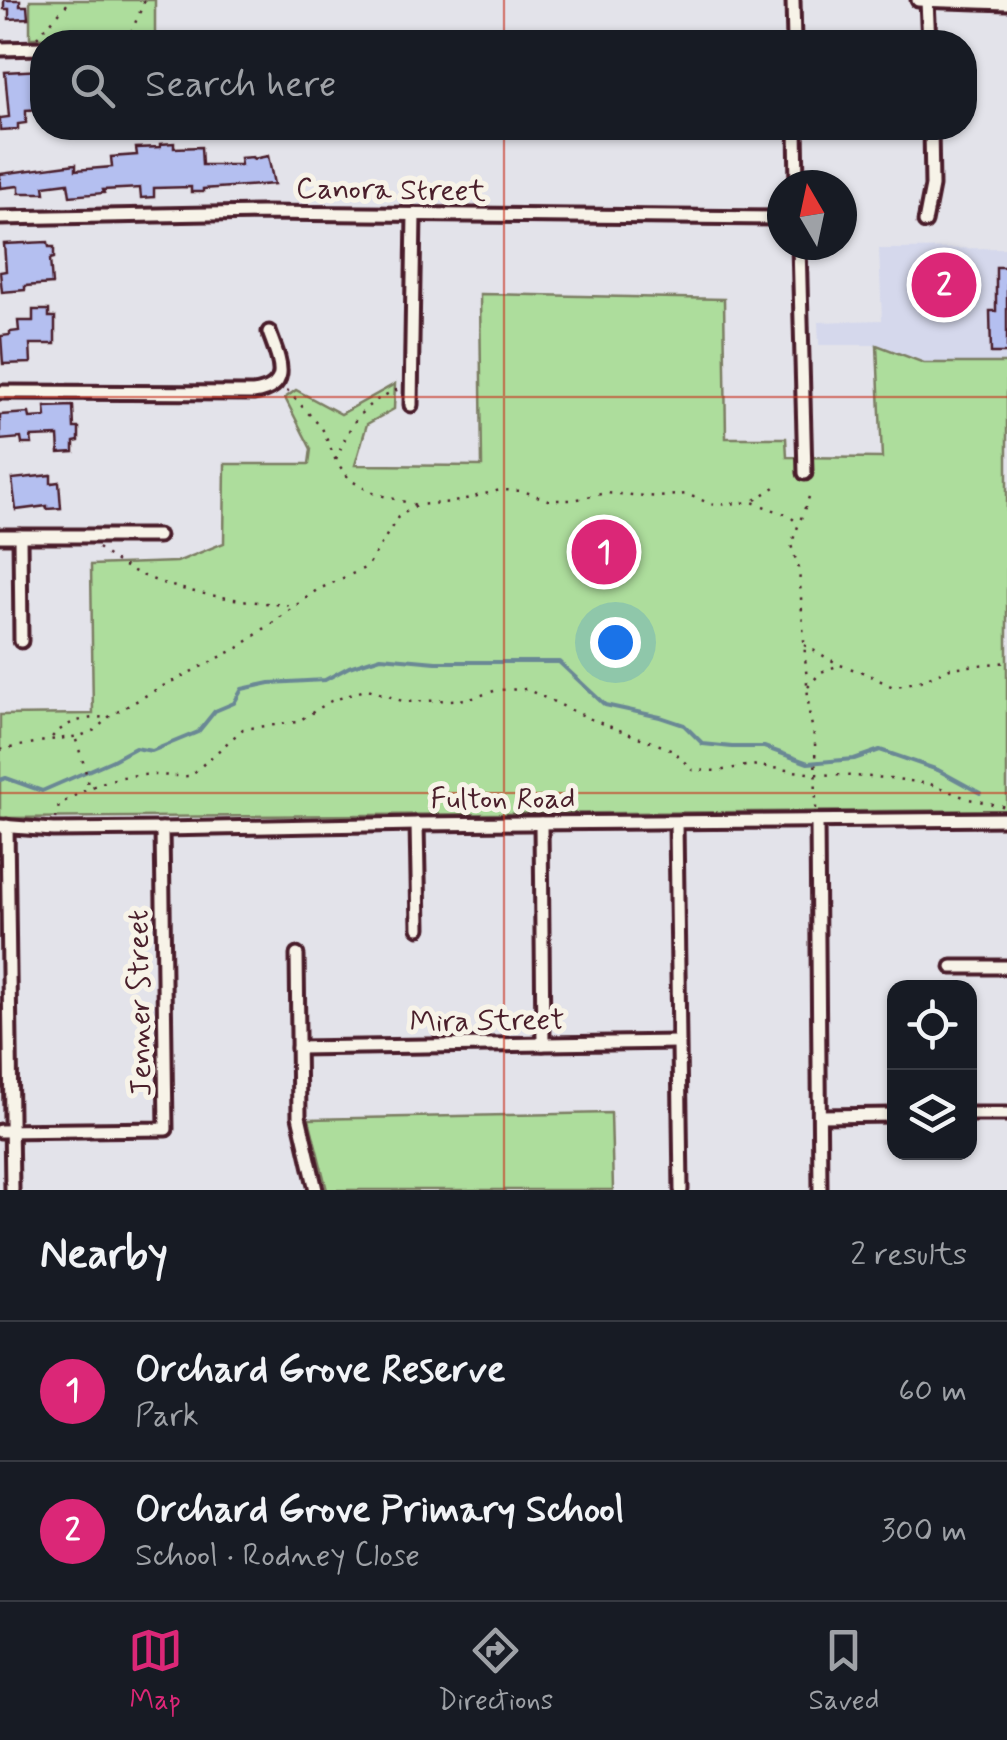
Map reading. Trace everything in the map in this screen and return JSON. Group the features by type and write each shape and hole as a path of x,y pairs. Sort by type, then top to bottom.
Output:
{"street":[{"path":"793,0 794,30"},
{"path":"927,30 923,0 1007,3"},
{"path":"0,49 30,49"},
{"path":"796,140 797,170"},
{"path":"925,222 932,186 931,140"},
{"name":"Canora Street","path":"0,218 260,212 767,218"},
{"path":"412,406 414,214"},
{"path":"799,260 805,473"},
{"path":"0,392 269,390 281,372 269,332"},
{"path":"0,536 158,536"},
{"path":"20,536 22,641"},
{"name":"Fulton Road","path":"4,826 54,830 1007,819"},
{"path":"817,820 820,1190"},
{"path":"676,822 681,1190"},
{"path":"540,823 543,1044"},
{"path":"416,824 418,928"},
{"path":"4,826 5,1131 12,1190"},
{"name":"Jenner Street","path":"5,1131 166,1129 162,829"},
{"path":"297,955 300,1116 316,1190"},
{"path":"952,967 1007,967"},
{"name":"Mira Street","path":"298,1048 677,1042"},
{"path":"977,1114 1007,1114"},
{"path":"820,1116 887,1115"}],"path":[{"path":"43,30 71,0"},
{"path":"132,30 146,0"},
{"path":"25,49 30,44"},
{"path":"278,380 322,428 336,462 350,480 373,493 417,505 454,502 500,490 523,491 548,500 606,493 659,497 686,494 714,505 752,502 788,515 799,524"},
{"path":"336,462 350,424 384,395 412,385"},
{"path":"752,502 775,486"},
{"path":"809,497 792,545 799,569 809,712 815,742 817,820"},
{"path":"0,750 96,730 110,716 238,648 317,590 367,567 398,517 417,505"},
{"path":"86,537 114,562 154,582 226,598 292,606"},
{"path":"803,644 840,665 893,686 920,681 950,668 1007,662"},
{"path":"808,688 821,672 840,665"},
{"path":"54,830 59,805 88,787 142,774 190,776 243,730 297,722 332,701 368,689 405,702 470,699 498,690 526,689 594,721 673,750 692,770 718,771 751,765 815,774 890,778 930,784 969,799 1007,807"},
{"path":"50,740 61,728 77,720 110,716"},
{"path":"75,737 88,787"}],"shaded area":[{"path":"1007,248 1007,363 923,363 877,345 819,345 818,322 882,320 879,249"}],"green space":[{"path":"30,0 155,0 155,30 30,30"},
{"path":"480,294 724,299 726,438 786,438 787,457 882,458 877,345 924,363 1007,363 1007,810 0,818 0,715 93,714 91,565 177,562 224,543 225,464 309,464 311,449 285,398 296,390 341,414 395,384 394,409 367,424 355,465 482,466"},
{"path":"611,1113 613,1190 327,1190 309,1119"}],"building":[{"path":"4,0 20,0 20,6 27,6 28,18 9,19"},
{"path":"30,71 30,110 26,110 26,123 18,124 18,129 0,130 0,118 9,117 5,72"},
{"path":"174,143 174,148 201,147 202,165 241,165 240,158 268,156 274,184 203,192 191,192 191,187 154,188 154,197 141,198 140,188 70,196 68,183 44,186 45,193 19,193 19,186 0,188 0,174 76,164 76,170 112,167 111,157 137,155 136,148"},
{"path":"48,242 49,247 54,247 54,258 50,259 52,284 2,292 0,272 6,271 4,244"},
{"path":"996,267 1007,267 1007,353 991,353 990,311 996,311"},
{"path":"33,310 49,310 49,317 55,317 55,344 30,344 31,363 3,364 1,336 19,331 18,321 33,321"},
{"path":"73,406 74,428 79,428 74,452 59,453 58,436 31,437 32,444 22,444 21,438 0,440 0,415 29,413 30,418 46,417 45,407"},
{"path":"51,475 51,483 59,482 61,508 16,510 12,479"}],"waterway":[{"path":"0,780 6,778 42,791 135,748 152,751 198,732 215,711 234,703 242,689 325,680 381,657 436,662 559,662 605,705 684,725 703,744 764,747 808,763 854,759 880,750 938,770 980,793"}],"place":[{"name":"Orchard Grove Primary School","path":"944,285"},
{"name":"Orchard Grove Reserve","path":"604,552"}]}
